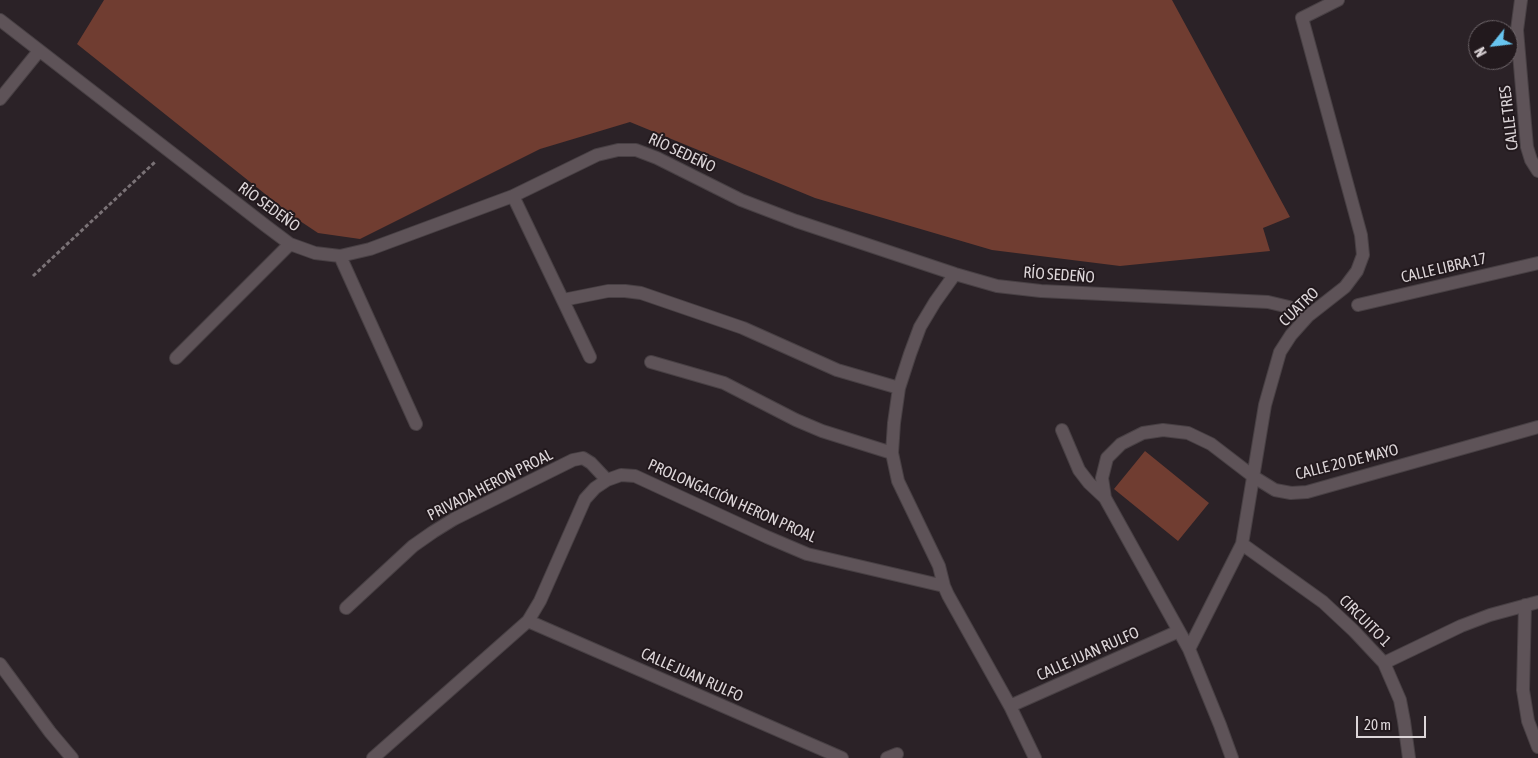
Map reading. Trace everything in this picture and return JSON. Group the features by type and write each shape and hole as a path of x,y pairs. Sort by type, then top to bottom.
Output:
{"street":[{"name":"CUATRO","path":"1189,649 1242,544 1265,405 1280,352 1290,334 1308,316 1345,287 1357,271 1363,256 1361,235 1302,18 1338,0"},
{"name":"CALLE TRES","path":"1521,0 1516,30 1526,148 1538,171"},
{"name":"RÍO SEDEÑO","path":"0,20 290,244 314,253 340,256 370,250 513,196 597,155 618,150 636,150 657,158 741,200 796,221 955,274 997,286 1041,291 1268,302 1289,307 1308,316"},
{"path":"0,99 39,52"},
{"path":"513,196 590,356"},
{"path":"176,358 290,244"},
{"path":"340,256 416,424"},
{"name":"CALLE LIBRA 17","path":"1358,305 1538,263"},
{"path":"955,274 920,327 899,388 892,454 898,480 939,566 944,586 1010,706 1035,758"},
{"path":"564,300 608,291 625,291 641,294 743,328 837,370 899,388"},
{"path":"651,362 724,383 796,420 822,431 892,454"},
{"name":"CALLE 20 DE MAYO","path":"1105,498 1102,478 1107,458 1121,444 1143,432 1163,430 1188,433 1211,444 1254,477 1275,490 1291,493 1307,492 1538,427"},
{"name":"CALLE 20 DE MAYO","path":"1062,430 1080,470 1089,483 1105,498 1189,649 1232,758"},
{"name":"PRIVADA HERON PROAL","path":"346,608 413,546 433,532 454,519 573,460 583,458 591,463 607,480"},
{"name":"PROLONGACIÓN HERON PROAL","path":"607,480 621,475 635,476 806,554 944,586"},
{"path":"373,758 528,621 540,601 585,499 595,488 607,480"},
{"name":"CIRCUITO 1","path":"1242,544 1324,602 1384,663 1400,700 1409,758"},
{"path":"1384,663 1461,626 1532,603 1523,690 1528,721 1538,747"},
{"name":"CALLE JUAN RULFO","path":"528,621 842,758"},
{"name":"CALLE JUAN RULFO","path":"1010,706 1179,631"},
{"path":"0,664 50,732 72,758"}],"path":[{"path":"33,276 168,150"}],"shaded area":[{"path":"104,0 1172,0 1290,217 1263,228 1270,251 1120,266 992,250 815,198 630,122 540,149 360,239 318,233 294,217 77,44"},
{"path":"1145,451 1209,503 1178,541 1114,489"}]}
